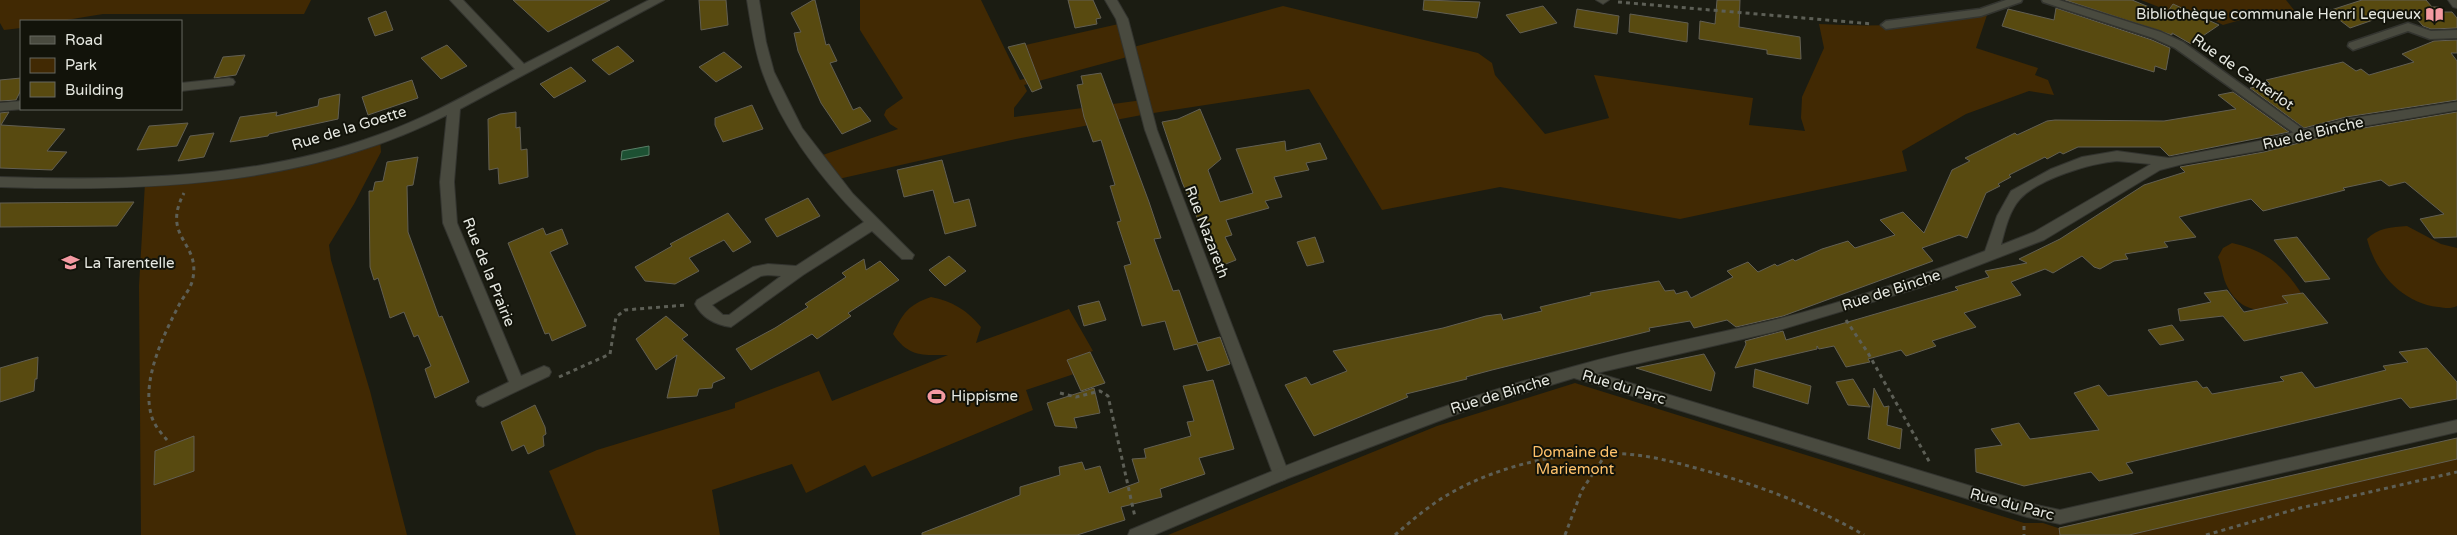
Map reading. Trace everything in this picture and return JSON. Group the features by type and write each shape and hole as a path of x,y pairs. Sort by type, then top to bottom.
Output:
{"street":[{"path":"456,0 523,70"},
{"name":"Rue de la Goette","path":"0,182 50,185 119,185 199,179 237,174 330,154 380,139 454,108 658,0"},
{"path":"753,0 764,57 786,112 840,187 872,224 907,255"},
{"name":"Rue Nazareth","path":"1112,0 1122,19 1151,130 1281,474"},
{"path":"2454,0 2457,4"},
{"path":"182,87 229,82"},
{"path":"0,107 20,105"},
{"name":"Rue de Binche","path":"1137,534 1281,474 1437,414 1574,372 1773,326 1917,283 2039,236 2156,167 2264,145 2356,122 2457,106"},
{"name":"Rue de la Prairie","path":"454,108 447,182 450,223 518,385"},
{"name":"Rue de Binche","path":"1991,255 2004,214 2017,194 2044,179 2097,156 2144,157 2170,163"},
{"path":"798,271 787,272 767,269 758,271 702,304 719,320 731,321 798,271 872,224"},
{"path":"483,401 544,372"},
{"name":"Rue du Parc","path":"1574,372 1943,485 2027,510 2060,517 2457,426"}],"lane":[{"path":"1886,25 1981,12 2017,0"},
{"name":"Rue de Canterlot","path":"2047,0 2157,35 2179,45 2305,135"},
{"path":"2353,46 2408,28 2430,35 2457,34"}],"path":[{"path":"1602,0 1886,25"},
{"path":"166,440 157,429 151,414 150,392 154,367 179,305 192,281 191,251 175,228 174,213 187,190 199,179"},
{"path":"544,372 560,377 610,354 616,317 625,310 702,304"},
{"path":"1837,307 1868,353 1943,485"},
{"path":"1060,393 1076,397 1100,391 1108,396 1115,437 1137,534"},
{"path":"1565,535 1582,490 1606,454"},
{"path":"1395,535 1450,493 1508,469 1541,461 1606,454 1635,455 1682,464 1759,486 1814,509 1864,535"},
{"path":"2206,535 2300,508 2457,472"}],"green space":[{"path":"0,0 311,0 304,14 103,14 66,20 20,20 20,28 4,30 0,23"},
{"path":"860,0 981,0 1020,80 1035,76 1021,46 1123,23 1130,48 1283,6 1478,53 1492,63 1495,75 1545,134 1609,118 1594,75 1753,98 1749,125 1805,131 1801,118 1802,97 1824,48 1819,24 1925,23 1988,12 1976,48 2038,68 2035,75 2048,80 2054,95 2029,91 1966,114 1902,151 1907,171 1680,219 1500,187 1382,210 1309,89 1147,114 1016,139 834,180 817,157 898,129 890,124 884,115 886,110 903,98 860,30","holes":["1131,56 1143,100 1014,117 1014,108 1027,91 1024,85"]},
{"path":"2141,0 2286,0 2298,15 2258,15 2223,25 2198,12 2187,18"},
{"path":"380,139 381,152 354,204 329,245 331,260 370,391 407,535 141,535 139,286 145,183 237,174"},
{"path":"2407,226 2441,244 2457,248 2457,306 2450,308 2438,307 2413,300 2393,285 2377,264 2367,239 2380,230"},
{"path":"2232,243 2255,250 2274,261 2289,276 2303,296 2298,307 2256,309 2247,307 2232,295 2226,284 2218,257 2223,248"},
{"path":"931,297 959,307 976,321 981,327 976,343 1069,309 1093,351 1072,358 1077,373 1026,390 1033,410 872,477 865,465 806,493 792,464 712,490 720,535 576,535 549,471 597,450 735,408 735,403 819,371 832,401 948,355 924,355 911,351 899,342 893,334 907,311 917,303"},
{"name":"Domaine de Mariemont","path":"1575,383 2024,523 2043,523 2058,528 2457,438 2457,535 1168,535 1437,426"}],"shaded area":[{"path":"649,146 649,155 621,160 622,151"}],"building":[{"path":"513,0 610,0 548,32"},
{"path":"699,0 726,0 728,25 701,30"},
{"path":"815,0 826,45 829,44 837,61 830,63 853,110 860,107 871,121 842,134 821,103 798,51 794,33 801,32 791,13"},
{"path":"1068,0 1093,0 1101,18 1096,19 1097,24 1075,28"},
{"path":"1424,0 1480,2 1477,18 1423,10"},
{"path":"1717,0 1740,0 1739,27 1800,37 1801,59 1767,54 1767,50 1699,39 1700,21 1715,24"},
{"path":"2065,0 2132,0 2166,14 2173,4 2219,25 2191,44 2172,33 2172,35"},
{"path":"2362,0 2426,0 2432,7 2439,7 2442,12 2452,12 2457,18 2457,28 2431,29 2423,26 2416,18 2399,11 2350,28 2328,11"},
{"path":"1543,6 1557,23 1520,33 1506,15"},
{"path":"2056,8 2152,40 2170,48 2166,70 2155,66 2154,72 2002,26 2008,9 2054,20"},
{"path":"1577,9 1619,16 1617,34 1574,27"},
{"path":"386,11 393,30 375,36 368,18"},
{"path":"1630,14 1688,23 1687,42 1629,32"},
{"path":"2457,40 2457,53 2451,53 2457,61 2457,100 2346,117 2304,128 2250,88 2270,84 2266,80 2343,62 2356,71 2361,69 2369,75 2414,62 2402,54 2434,41"},
{"path":"1025,43 1042,88 1032,92 1008,47"},
{"path":"447,45 467,66 441,79 421,58"},
{"path":"618,46 634,61 609,75 592,60"},
{"path":"724,52 742,67 716,82 699,67"},
{"path":"245,55 236,75 214,78 223,57"},
{"path":"571,67 586,81 554,98 540,84"},
{"path":"1101,73 1161,238 1154,239 1173,291 1179,290 1198,343 1220,337 1230,364 1207,371 1197,344 1174,350 1165,321 1142,326 1124,266 1131,264 1117,222 1121,221 1110,186 1115,185 1101,140 1093,142 1084,117 1077,85 1083,84 1081,76"},
{"path":"20,78 20,92 16,100 0,101 0,80"},
{"path":"412,80 418,98 368,115 362,97"},
{"path":"2233,92 2289,132 2169,156 2160,147 2078,147 2063,154 2060,152 2047,159 2045,157 2009,175 2011,177 1998,184 2000,186 1986,193 1967,238 1959,235 1922,248 1933,261 1783,316 1736,327 1727,320 1694,328 1690,321 1649,328 1650,331 1492,370 1466,377 1467,379 1406,394 1408,397 1314,436 1285,385 1306,377 1311,385 1347,371 1333,351 1443,328 1486,316 1501,314 1503,320 1542,311 1540,307 1591,295 1590,293 1659,281 1665,291 1674,290 1676,294 1687,291 1691,298 1733,277 1727,271 1748,262 1758,272 1775,264 1777,266 1793,259 1795,261 1822,249 1848,241 1855,248 1895,235 1880,220 1903,212 1924,233 1952,170 1970,161 1965,158 2015,133 2017,135 2047,121 2055,120 2164,121 2236,109 2218,95"},
{"path":"340,94 338,119 269,134 268,136 230,142 240,117 277,112 276,116 318,106 319,99"},
{"path":"752,105 763,129 723,142 715,125 715,118"},
{"path":"1200,109 1221,159 1208,170 1220,202 1253,193 1236,149 1285,141 1286,151 1320,143 1327,159 1306,163 1309,170 1274,177 1282,197 1265,201 1269,208 1226,220 1232,235 1225,237 1236,260 1218,267 1182,182 1162,122 1178,119"},
{"path":"9,112 1,125 65,129 47,151 67,152 52,170 0,168 0,113"},
{"path":"516,112 516,128 520,127 521,150 527,149 528,177 499,184 498,168 489,170 488,119 500,114"},
{"path":"2457,112 2457,237 2434,238 2420,219 2444,214 2405,182 2389,186 2381,180 2343,188 2345,190 2263,211 2251,199 2179,217 2196,237 2164,242 2168,247 2125,254 2128,259 2114,261 2100,269 2094,267 2082,256 2053,273 2045,269 2011,282 2021,295 1964,313 1976,327 1932,341 1936,346 1906,356 1901,350 1868,359 1870,362 1846,367 1834,346 1819,349 1817,346 1817,349 1735,368 1746,344 1745,341 1783,331 1786,340 1958,290 1955,287 1989,277 1985,271 2027,263 2019,259 2060,239 2144,185 2185,172 2180,167 2264,152 2346,131"},
{"path":"188,123 177,146 137,150 149,126"},
{"path":"214,133 204,157 178,161 190,136"},
{"path":"418,157 413,185 407,186 408,232 439,317 442,316 469,382 435,398 425,369 431,366 418,335 414,337 404,312 390,318 378,278 374,280 370,267 369,191 373,191 375,182 383,181 387,162"},
{"path":"942,160 954,203 969,199 976,226 945,234 933,190 904,197 897,170"},
{"path":"808,198 820,216 777,237 765,219"},
{"path":"134,202 117,226 0,227 0,203"},
{"path":"728,213 751,242 733,252 724,240 689,258 699,271 675,284 645,281 635,267 672,246 670,244"},
{"path":"543,228 546,235 562,229 568,244 550,252 586,326 552,341 549,333 545,334 508,243"},
{"path":"1315,237 1324,262 1307,266 1297,242"},
{"path":"2297,237 2330,279 2305,282 2274,240"},
{"path":"949,256 966,271 945,286 929,270"},
{"path":"864,259 866,270 880,261 899,280 848,313 851,316 817,339 812,334 751,370 736,349 775,328 808,307 805,304 846,277 842,273"},
{"path":"2227,290 2244,312 2288,303 2282,296 2303,293 2328,323 2244,341 2223,316 2180,321 2178,309 2211,302 2204,293"},
{"path":"1099,301 1106,320 1084,326 1078,306"},
{"path":"666,316 688,335 682,339 725,378 713,383 712,388 699,389 697,396 667,398 677,355 656,370 636,339"},
{"path":"2172,325 2184,340 2160,345 2148,330"},
{"path":"2427,348 2457,382 2457,399 2410,408 2401,398 2126,463 2133,473 2099,481 2091,472 2024,486 1976,472 1975,449 2002,445 1991,429 2019,423 2030,439 2099,430 2074,393 2099,385 2108,396 2197,381 2203,388 2207,387 2212,394 2284,381 2280,377 2302,372 2315,388 2386,370 2383,366 2408,362 2399,352"},
{"path":"1090,352 1105,383 1081,391 1067,360"},
{"path":"1704,354 1715,373 1711,391 1636,368"},
{"path":"38,357 37,379 35,379 34,391 0,402 0,368"},
{"path":"1755,369 1811,386 1808,404 1753,387"},
{"path":"1853,379 1870,407 1848,405 1836,382"},
{"path":"1213,380 1234,449 1199,458 1205,474 1160,489 1162,497 1121,507 1125,520 1077,535 922,535 922,533 1020,495 1020,487 1060,475 1059,467 1082,462 1085,470 1100,466 1109,493 1139,482 1132,459 1146,458 1144,449 1191,436 1187,422 1194,421 1183,386"},
{"path":"1094,388 1100,413 1074,418 1077,428 1055,426 1047,403"},
{"path":"1874,388 1884,407 1889,406 1887,425 1902,429 1900,449 1868,439"},
{"path":"535,405 545,427 546,434 543,436 544,446 528,454 524,445 512,451 501,422"},
{"path":"194,436 194,471 154,485 155,451"},
{"path":"2457,438 2457,459 2129,535 2060,535 2059,528"}],"place":[{"name":"Bibliothèque communale Henri Lequeux","path":"2435,14"},
{"name":"La Tarentelle","path":"70,263"},
{"name":"Hippisme","path":"937,396"}]}
